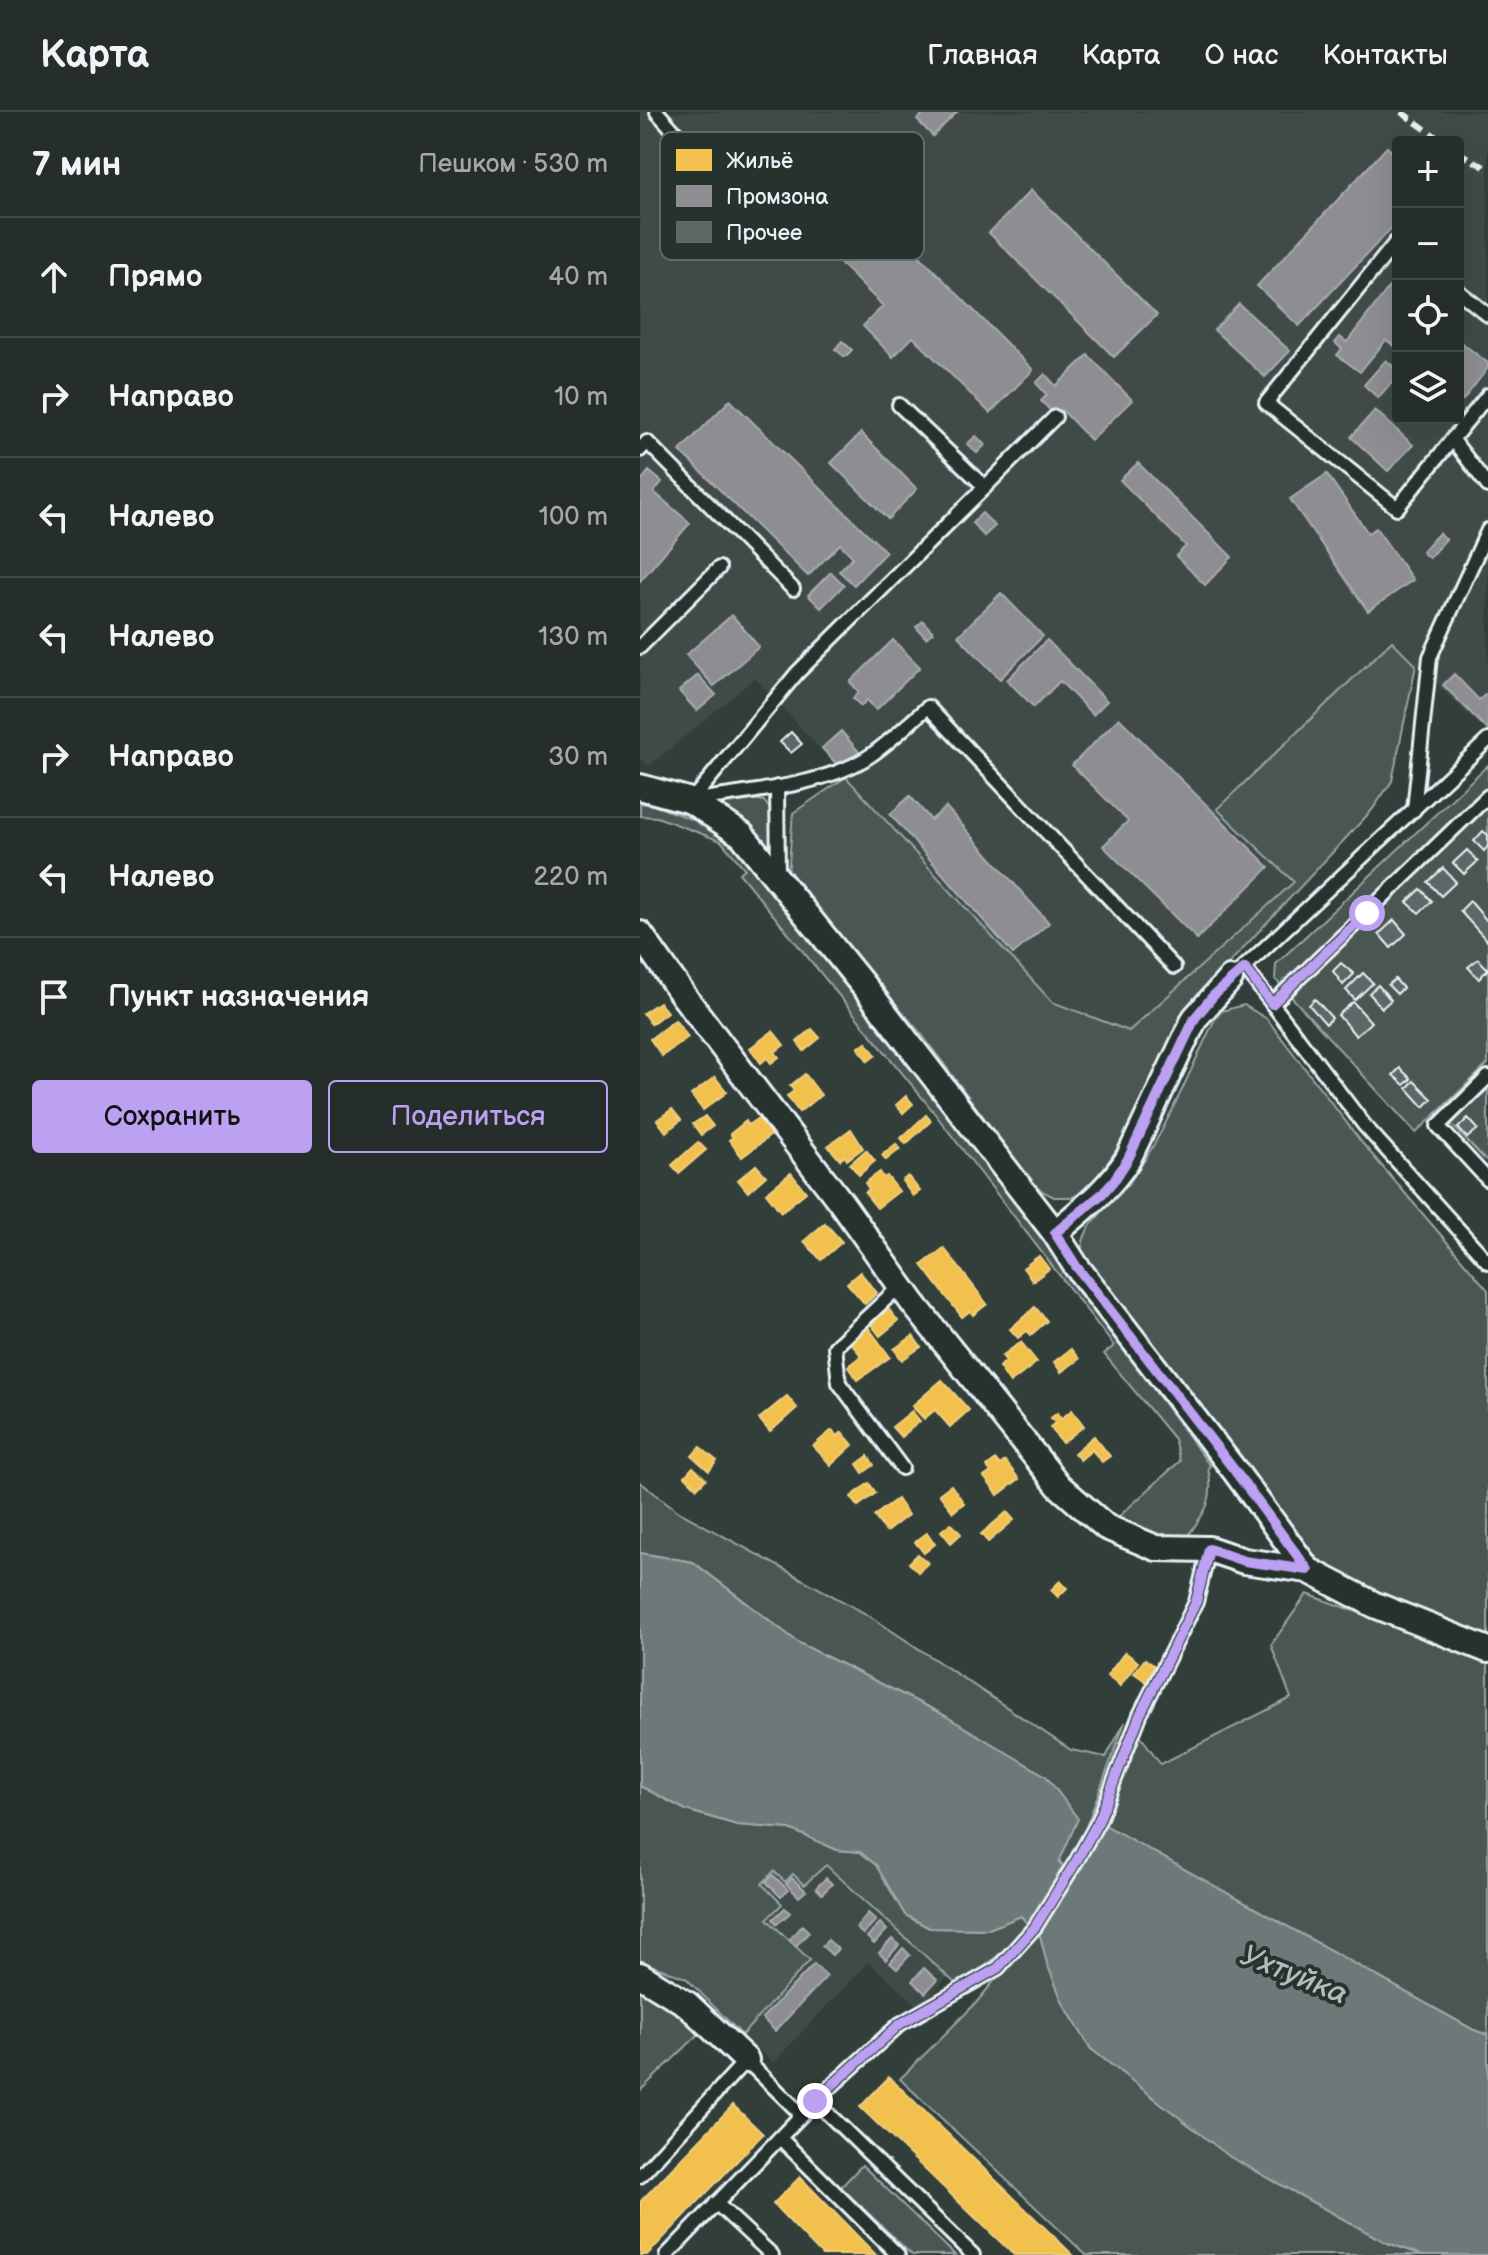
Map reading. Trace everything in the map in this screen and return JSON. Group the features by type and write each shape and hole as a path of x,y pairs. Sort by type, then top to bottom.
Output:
{"street":[{"path":"640,787 691,801 742,835 871,995 1055,1233 1076,1266 1308,1570"},
{"path":"640,934 901,1285 1059,1486 1106,1527 1156,1548 1209,1549 1244,1561 1308,1570 1375,1605 1488,1650"},
{"path":"1055,1233 1102,1194 1115,1179 1128,1159 1195,1018 1238,974"},
{"path":"640,1975 687,2004 746,2060"}],"lane":[{"path":"657,112 675,132"},
{"path":"1392,247 1266,403 1397,508 1488,395"},
{"path":"1464,296 1488,315"},
{"path":"899,405 985,487"},
{"path":"691,801 797,673 1055,417"},
{"path":"1452,439 1488,486"},
{"path":"640,450 647,442 793,589"},
{"path":"1414,810 1430,657 1488,530"},
{"path":"640,647 719,568"},
{"path":"691,801 777,787 841,771 870,756 928,707 1174,967"},
{"path":"1488,740 1238,974 1272,1004 1365,1126 1488,1262"},
{"path":"777,787 778,880"},
{"path":"1272,1004 1488,796"},
{"path":"1488,1077 1438,1126 1488,1180"},
{"path":"901,1285 835,1347 839,1383 902,1468"},
{"path":"667,2255 815,2101 900,2024 998,1968 1035,1927 1099,1820 1140,1715 1196,1602 1209,1549"},
{"path":"641,2174 746,2060 802,2115"},
{"path":"815,2101 973,2255"},
{"path":"780,2138 898,2255"},
{"path":"716,2203 772,2255"}],"shaded area":[{"path":"640,112 1488,112 1488,733 1391,641 1217,809 1294,882 1129,1031 1052,1002 755,678 649,766 640,759"},
{"path":"1392,641 1416,665 1392,781 1372,810 1190,1005 1175,1031 1135,1122 1090,1189 1073,1197 1054,1197 1042,1191 923,1036 788,876 793,813 846,777 1052,1002 1129,1031 1294,882 1217,809"},
{"path":"1488,765 1488,1064 1416,1133 1275,979 1276,964"},
{"path":"748,798 764,801 770,809 772,858 721,806 721,802"},
{"path":"640,803 710,826 734,847 934,1096 937,1094 1210,1466 1207,1505 1187,1537 1150,1534 1115,1520 1180,1461 1174,1439 1104,1354 1114,1346 925,1101 739,873 745,869 721,841 657,817 640,816"},
{"path":"1244,1005 1267,1019 1363,1144 1488,1290 1488,1638 1419,1614 1317,1566 1082,1258 1084,1237 1089,1228 1139,1169 1174,1106 1215,1019 1222,1011"},
{"path":"1488,1089 1488,1163 1451,1124"},
{"path":"640,1482 679,1512 868,1615 1071,1750 1106,1757 1125,1722 1069,1873 942,1714 799,1643 693,1562 640,1553"},
{"path":"1307,1594 1488,1659 1488,2035 1103,1824 1136,1730 1161,1764 1291,1698 1271,1645"},
{"path":"640,1786 686,1810 737,1825 790,1829 837,1850 860,1852 876,1865 905,1915 929,1928 989,1929 1021,1916 1031,1928 984,1967 956,1984 826,1865 804,1885 793,1874 785,1882 774,1871 762,1884 782,1904 767,1919 810,1960 742,2035 686,1978 640,1961"},
{"path":"826,1864 948,1977 920,2007 868,1962 773,2063 742,2035 809,1960 767,1919 762,1884 774,1871 793,1874"},
{"path":"1038,1927 1059,1991 1091,2049 1385,2242 1423,2255 1086,2255 900,2079 976,2003"},
{"path":"640,1991 672,2004 701,2032 640,2091"},
{"path":"862,2165 955,2255 912,2255 841,2187"}],"water":[{"path":"640,1553 693,1562 799,1643 942,1714 1046,1776 1078,1819 1059,1862 1069,1873 1031,1928 1021,1916 989,1929 930,1928 905,1915 876,1865 860,1852 837,1850 790,1829 737,1825 686,1810 640,1786"},
{"name":"Ухтуйка","path":"1103,1824 1488,2035 1488,2255 1423,2255 1385,2242 1230,2157 1091,2049 1063,2003 1047,1964 1038,1927"}],"building: Жильё":[{"path":"659,1002 667,1012 651,1024 643,1013"},
{"path":"675,1020 688,1037 662,1056 650,1039"},
{"path":"812,1029 820,1038 804,1051 797,1042"},
{"path":"773,1031 784,1045 775,1052 779,1057 771,1063 767,1058 761,1063 750,1048"},
{"path":"866,1042 876,1055 868,1061 858,1048"},
{"path":"805,1074 821,1095 799,1112 787,1096 794,1091 790,1086"},
{"path":"715,1077 727,1092 703,1110 691,1095"},
{"path":"906,1096 913,1104 903,1113 896,1105"},
{"path":"672,1109 681,1120 666,1132 657,1120"},
{"path":"926,1115 931,1121 906,1144 901,1138"},
{"path":"705,1116 713,1126 701,1135 693,1124"},
{"path":"758,1118 771,1135 742,1157 729,1140 733,1137 730,1134 746,1121 748,1125"},
{"path":"851,1129 863,1148 847,1160 845,1156 840,1160 828,1146"},
{"path":"698,1142 706,1150 679,1173 672,1165"},
{"path":"896,1144 900,1149 886,1160 882,1155"},
{"path":"866,1150 875,1161 859,1175 850,1164"},
{"path":"756,1165 766,1176 748,1192 738,1180"},
{"path":"880,1172 899,1191 877,1208 865,1193 869,1189 865,1183"},
{"path":"791,1173 806,1192 781,1212 766,1193"},
{"path":"908,1176 920,1191 913,1196 902,1181"},
{"path":"825,1223 842,1242 821,1260 804,1241"},
{"path":"944,1248 987,1304 973,1315 970,1311 962,1317 922,1265"},
{"path":"1039,1256 1049,1269 1033,1281 1023,1268"},
{"path":"860,1272 877,1293 865,1304 847,1283"},
{"path":"1035,1307 1047,1321 1031,1335 1027,1331 1018,1338 1010,1329"},
{"path":"888,1308 898,1321 880,1336 870,1323"},
{"path":"868,1327 890,1357 858,1380 848,1366 861,1356 850,1341"},
{"path":"913,1336 921,1347 902,1360 894,1349"},
{"path":"1021,1342 1037,1362 1010,1383 999,1367 1006,1361 1002,1356"},
{"path":"1071,1349 1079,1359 1061,1372 1054,1362"},
{"path":"942,1380 969,1410 950,1427 935,1410 924,1419 912,1406"},
{"path":"787,1396 797,1408 770,1432 759,1419"},
{"path":"1072,1410 1084,1426 1062,1443 1050,1427 1055,1423 1051,1418 1057,1413 1061,1419"},
{"path":"912,1411 920,1421 901,1437 892,1427"},
{"path":"832,1430 838,1436 842,1432 853,1445 831,1465 813,1446"},
{"path":"1094,1436 1110,1456 1102,1462 1092,1450 1080,1460 1074,1453"},
{"path":"700,1447 717,1461 709,1471 692,1456"},
{"path":"868,1456 874,1465 863,1473 857,1464"},
{"path":"996,1460 1000,1465 1005,1461 1019,1479 998,1495 984,1477 991,1472 987,1467"},
{"path":"693,1467 706,1479 697,1488 685,1476"},
{"path":"869,1483 876,1493 858,1506 851,1497"},
{"path":"951,1485 964,1503 953,1512 939,1494"},
{"path":"897,1499 908,1515 886,1532 874,1516"},
{"path":"1007,1512 1014,1520 988,1542 981,1534"},
{"path":"951,1523 961,1534 951,1543 941,1531"},
{"path":"927,1533 935,1544 924,1553 915,1542"},
{"path":"918,1554 928,1563 918,1572 909,1563"},
{"path":"1060,1581 1067,1588 1058,1597 1051,1590"},
{"path":"1125,1652 1138,1662 1120,1686 1107,1676"},
{"path":"1145,1659 1157,1668 1147,1682 1134,1673"},
{"path":"889,2077 1073,2255 1014,2255 860,2107"},
{"path":"733,2105 763,2134 647,2255 640,2255 640,2202"},
{"path":"800,2177 876,2255 822,2255 773,2204"}],"building: Промзона":[{"path":"925,112 957,112 933,136 917,120"},
{"path":"1387,147 1392,152 1392,227 1299,326 1257,286"},
{"path":"1031,190 1157,315 1114,357 989,233"},
{"path":"837,260 924,260 1033,370 990,413 913,337 893,357 863,326 883,306"},
{"path":"1389,287 1392,289 1392,344 1386,340 1360,372 1337,355 1342,349 1335,343 1340,337 1347,342"},
{"path":"1239,304 1290,351 1265,377 1214,330"},
{"path":"842,341 852,350 845,357 835,349"},
{"path":"1464,345 1488,363 1488,368 1464,399"},
{"path":"1088,355 1132,400 1091,440 1062,410 1056,416 1041,401 1047,395 1036,383 1045,374 1056,386"},
{"path":"1386,360 1392,366 1392,382 1378,398 1364,385"},
{"path":"730,400 886,552 854,585 839,571 853,557 840,544 808,576 680,451"},
{"path":"1375,410 1413,445 1388,471 1351,437"},
{"path":"861,433 917,489 888,519 831,463"},
{"path":"976,436 985,445 977,453 967,444"},
{"path":"1138,463 1232,557 1205,585 1176,556 1186,546 1120,480"},
{"path":"649,471 662,482 654,492 690,523 640,581 640,482"},
{"path":"1327,474 1368,533 1376,528 1413,580 1368,611 1290,499"},
{"path":"982,513 995,526 984,536 972,523"},
{"path":"1439,533 1446,539 1429,558 1422,552"},
{"path":"831,572 844,585 821,608 808,595"},
{"path":"1001,593 1043,636 1000,679 958,636"},
{"path":"732,615 759,647 714,686 686,655"},
{"path":"923,621 933,632 926,638 916,627"},
{"path":"893,640 920,667 876,710 867,700 861,706 853,698 859,692 850,682"},
{"path":"1047,640 1107,701 1093,715 1060,681 1034,707 1007,680"},
{"path":"1454,674 1479,700 1486,694 1488,696 1488,730 1443,685"},
{"path":"698,675 716,695 697,711 679,691"},
{"path":"1119,718 1269,867 1197,939 1103,846 1128,821 1072,765"},
{"path":"841,731 859,752 840,768 822,748"},
{"path":"910,796 931,820 946,807 1049,923 1013,954 890,814"},
{"path":"773,1875 788,1890 781,1897 766,1882"},
{"path":"792,1878 806,1891 799,1897 786,1884"},
{"path":"826,1878 832,1884 822,1894 816,1888"},
{"path":"785,1908 790,1913 777,1924 773,1919"},
{"path":"868,1913 876,1920 863,1934 856,1928"},
{"path":"880,1923 887,1930 874,1944 867,1937"},
{"path":"802,1925 809,1932 796,1946 789,1940"},
{"path":"892,1939 899,1945 886,1960 879,1953"},
{"path":"828,1940 838,1949 832,1955 822,1946"},
{"path":"903,1948 910,1955 897,1969 890,1963"},
{"path":"814,1964 827,1976 775,2031 762,2018"},
{"path":"924,1968 937,1980 925,1993 912,1981"}],"building: Прочее":[{"path":"791,732 802,744 791,753 780,742"},
{"path":"1483,831 1488,835 1488,846 1484,851 1474,841"},
{"path":"1467,850 1478,861 1464,874 1453,863"},
{"path":"1443,868 1456,882 1441,896 1428,882"},
{"path":"1421,889 1432,901 1419,913 1407,902"},
{"path":"1470,901 1488,922 1488,942 1460,911"},
{"path":"1394,920 1406,934 1391,948 1379,934"},
{"path":"1478,959 1488,969 1479,979 1468,967"},
{"path":"1341,963 1354,974 1343,985 1333,971"},
{"path":"1363,973 1373,983 1355,1000 1346,990"},
{"path":"1395,979 1403,988 1397,994 1388,985"},
{"path":"1378,985 1391,1000 1382,1008 1369,993"},
{"path":"1315,999 1332,1018 1326,1024 1309,1005"},
{"path":"1353,1002 1371,1022 1356,1036 1338,1015"},
{"path":"1400,1068 1411,1079 1404,1085 1393,1075"},
{"path":"1414,1081 1432,1099 1424,1107 1407,1088"},
{"path":"1468,1118 1478,1129 1467,1138 1458,1128"}],"railway":[{"path":"1401,112 1435,136"},
{"path":"1464,155 1488,169"}],"route":[{"path":"815,2101 900,2024 998,1968 1035,1927 1099,1820 1140,1715 1196,1602 1209,1549 1244,1561 1308,1570 1076,1266 1055,1233 1102,1194 1115,1179 1128,1159 1195,1018 1213,996 1245,968 1272,1004 1367,913"}]}
